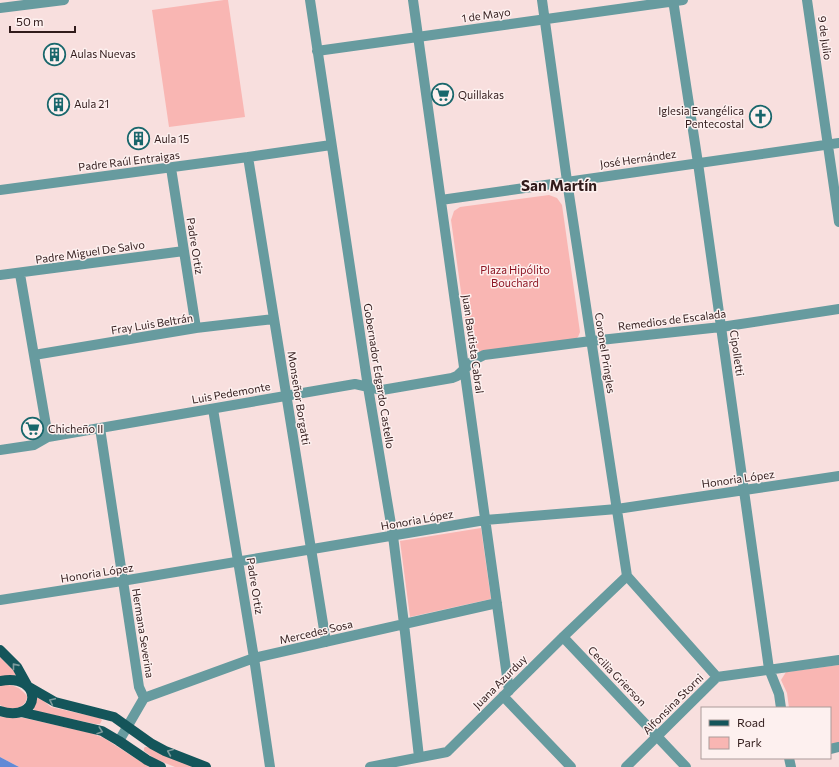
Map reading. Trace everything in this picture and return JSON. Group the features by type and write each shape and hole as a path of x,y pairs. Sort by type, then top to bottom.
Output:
{"main road":[{"path":"0,650 17,667 33,698 28,708 21,712 9,714 0,711"},
{"path":"0,681 21,681 55,702 114,717 165,751 206,767"},
{"path":"21,712 102,731 147,760 162,767"}],"street":[{"path":"0,8 64,0"},
{"name":"Gobernador Edgardo Castello","path":"310,0 368,387 393,536 418,757"},
{"name":"Juan Bautista Cabral","path":"413,0 497,603 506,693"},
{"name":"Coronel Pringles","path":"542,0 567,182 627,576"},
{"name":"1 de Mayo","path":"317,51 677,0"},
{"name":"Cipolletti","path":"677,0 768,669 779,694 782,707"},
{"name":"9 de Julio","path":"807,0 839,222"},
{"name":"José Hernández","path":"441,200 839,143"},
{"name":"Padre Raúl Entraigas","path":"0,190 248,158 331,145"},
{"name":"Monseñor Borgatti","path":"248,158 326,642"},
{"name":"Padre Ortiz","path":"171,168 196,328"},
{"name":"Padre Miguel De Salvo","path":"0,276 184,251"},
{"path":"20,274 48,437"},
{"name":"Remedios de Escalada","path":"464,368 474,360 484,355 591,341 721,327 839,309"},
{"name":"Fray Luis Beltrán","path":"34,355 196,328 274,319"},
{"name":"Luis Pedemonte","path":"0,450 34,445 48,437 355,384 382,390 452,378 457,376 464,368"},
{"name":"Padre Ortiz","path":"213,409 254,658 270,767"},
{"name":"Hermana Severina","path":"100,428 139,687 144,698"},
{"name":"Honoria López","path":"0,600 312,550 485,520 617,509 839,476"},
{"path":"627,576 717,677"},
{"name":"Juana Azurduy","path":"370,767 392,765 418,757 447,752 627,576"},
{"name":"Mercedes Sosa","path":"144,698 254,658 497,603"},
{"name":"Cecilia Grierson","path":"563,637 686,767"},
{"name":"Alfonsina Storni","path":"626,767 717,677 839,660"},
{"path":"506,693 571,767"},
{"path":"119,741 144,698"}],"green space":[{"path":"228,0 245,117 169,127 152,10"},
{"name":"Plaza Hipólito Bouchard","path":"549,195 557,198 562,205 580,332 578,337 573,341 482,354 472,350 468,342 451,220 454,211 460,207"},
{"path":"481,528 491,599 410,617 400,541"},
{"path":"0,657 18,675 0,678"},
{"path":"839,665 839,743 831,745 831,707 789,707 787,693 781,680 786,672"},
{"path":"0,685 12,686 21,690 27,696 24,704 12,709 0,705"},
{"path":"38,696 51,707 100,718 102,720 100,724 95,724 35,711 33,708 35,697"},
{"path":"0,717 24,718 91,733 104,738 149,767 19,767 0,757"},
{"path":"145,747 149,747 193,767 175,767 155,759 144,751"}],"water":[{"path":"0,757 19,767 0,767"}],"place":[{"name":"Aulas Nuevas","path":"55,54"},
{"name":"Quillakas","path":"442,95"},
{"name":"Aula 21","path":"58,104"},
{"name":"Iglesia Evangélica Pentecostal","path":"760,117"},
{"name":"Aula 15","path":"139,139"},
{"name":"Chicheño II","path":"33,429"}],"district":[{"name":"San Martín","path":"559,186"}]}
